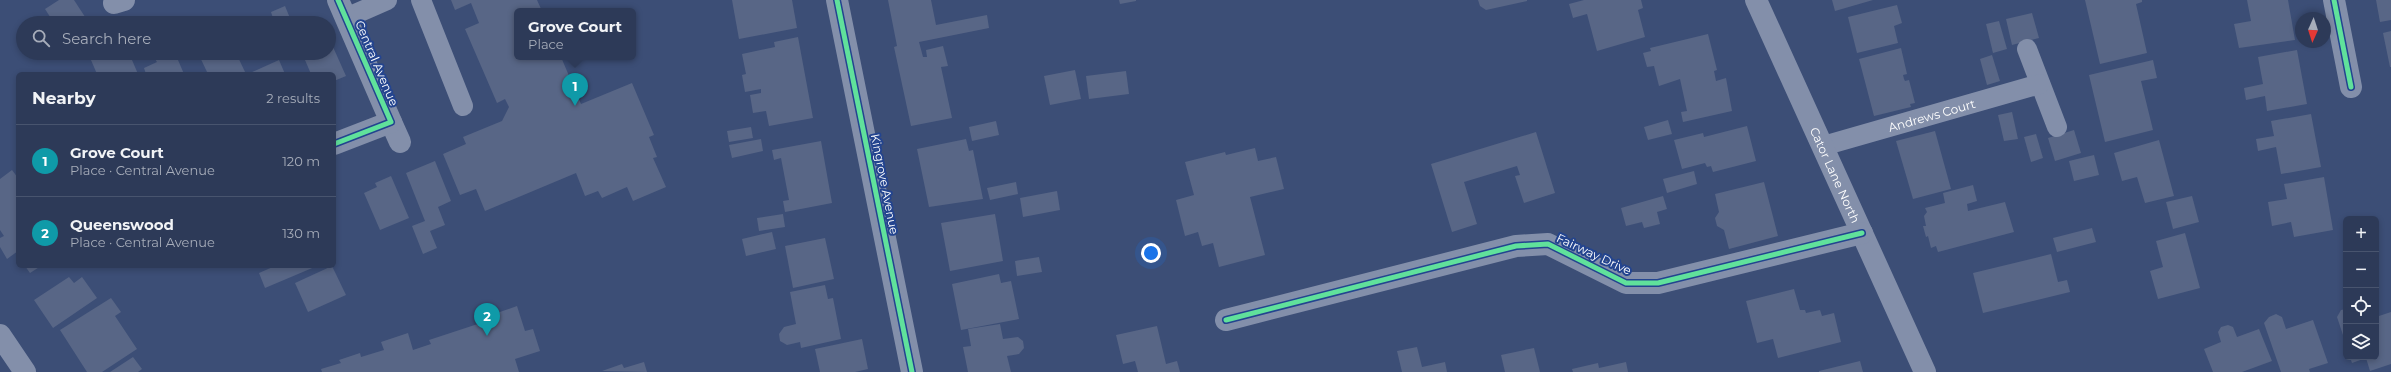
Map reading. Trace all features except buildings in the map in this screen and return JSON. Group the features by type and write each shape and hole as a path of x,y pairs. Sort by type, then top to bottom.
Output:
{"street":[{"name":"Kingrove Avenue","path":"837,0 912,372"},
{"name":"Cator Lane North","path":"1756,0 1925,372"},
{"path":"2334,0 2351,87"},
{"name":"Central Avenue","path":"342,9 400,142"},
{"name":"Central Avenue","path":"336,143 391,122"},
{"name":"Fairway Drive","path":"1226,320 1516,246 1548,244 1626,283 1658,282 1862,234"},
{"path":"0,335 25,372"}],"lane":[{"path":"342,9 387,0"},
{"path":"421,0 463,106"},
{"path":"2027,49 2057,126"},
{"name":"Andrews Court","path":"1822,146 2040,84"}],"cycle path":[{"path":"336,143 391,122 338,0"},
{"path":"837,0 912,372"},
{"path":"2334,0 2351,87"},
{"path":"1226,320 1516,246 1548,244 1626,283 1658,283 1862,233"}],"place":[{"name":"Grove Court","path":"575,106"},
{"name":"Queenswood","path":"487,336"}]}
